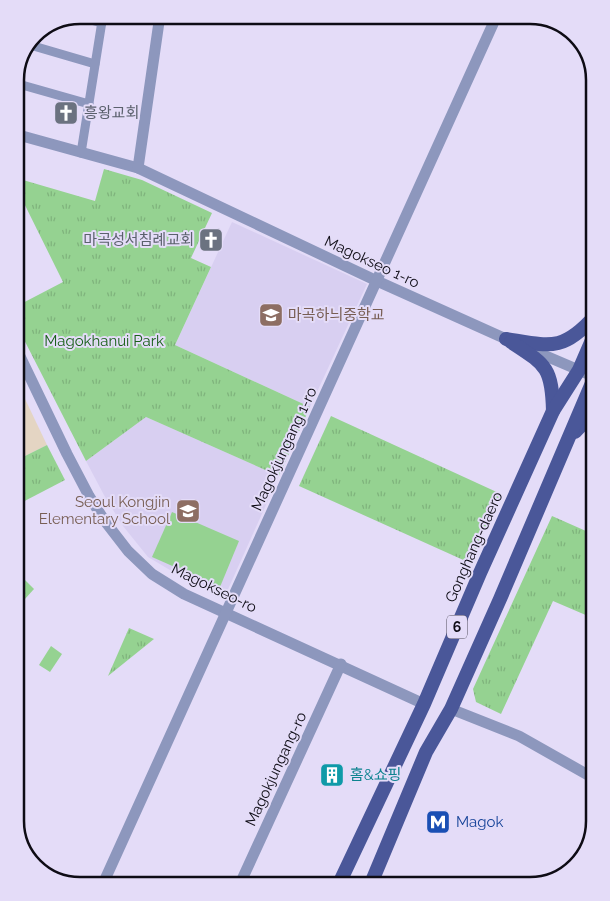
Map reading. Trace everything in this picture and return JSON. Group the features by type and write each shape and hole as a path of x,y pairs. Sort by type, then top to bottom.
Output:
{"main road":[{"path":"506,339 545,345 565,342 586,325"},
{"name":"6","path":"506,339 540,361 546,369 552,391 553,411"},
{"name":"Gonghang-daero","path":"342,877 424,704 480,573 553,411 579,370 586,354"},
{"name":"6","path":"374,877 426,752 451,709 586,398"},
{"path":"568,440 586,421"}],"street":[{"path":"82,153 101,24"},
{"path":"138,168 159,24"},
{"name":"Magokjungang 1-ro","path":"106,877 493,24"},
{"path":"35,46 95,64"},
{"path":"24,86 89,104"},
{"name":"6","path":"24,137 138,168"},
{"name":"Magokseo 1-ro","path":"138,168 377,281 586,373"},
{"name":"Magokseo-ro","path":"24,365 66,454 89,496 104,520 128,551 152,574 184,594 341,664 424,704"},
{"name":"Magokjungang-ro","path":"244,877 341,664"},
{"path":"451,709 518,736 586,775"}],"shaded area":[{"name":"마곡하늬중학교","path":"232,222 367,284 310,407 175,345"},
{"path":"24,397 47,445 24,456"},
{"name":"Seoul Kongjin Elementary School","path":"146,417 279,476 225,596 180,576 148,557 123,526 86,461"}],"green space":[{"name":"Magokhanui Park","path":"104,169 142,180 212,213 191,258 211,267 175,345 310,407 279,476 146,417 86,461 24,340 24,302 63,282 24,203 24,180 95,201"},
{"path":"331,416 501,494 470,563 299,486"},
{"path":"47,445 65,480 24,501 24,456"},
{"path":"172,512 239,541 220,587 152,557"},
{"path":"552,516 586,531 586,615 553,601 501,714 476,702 473,689"},
{"path":"24,579 34,589 24,600"},
{"path":"129,628 154,639 108,676"},
{"path":"51,646 62,654 50,672 39,665"}],"place":[{"name":"흥왕교회","path":"66,113"},
{"name":"마곡성서침례교회","path":"211,240"},
{"name":"마곡하늬중학교","path":"271,315"},
{"name":"Seoul Kongjin Elementary School","path":"188,511"},
{"name":"홈&쇼핑","path":"332,775"},
{"name":"Magok","path":"438,822"}]}
